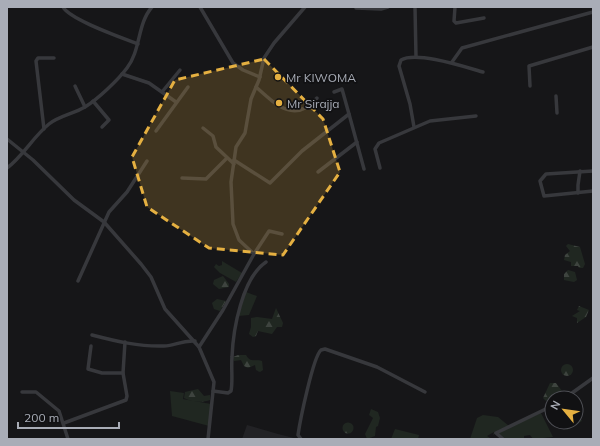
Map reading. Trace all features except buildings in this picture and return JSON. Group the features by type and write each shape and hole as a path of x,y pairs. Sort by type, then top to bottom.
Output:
{"street":[{"path":"63,7 70,14 102,30 138,44"},
{"path":"7,168 24,152 44,129 55,121 85,107 122,74 132,61 146,17 152,7"},
{"path":"200,7 237,66 242,70 260,77"},
{"path":"254,254 238,240 232,224 231,194 236,147 246,131 250,104 260,77 262,63 270,49 288,25 305,7"},
{"path":"356,8 386,7"},
{"path":"415,7 416,57"},
{"path":"455,7 454,21 456,24 484,18"},
{"path":"452,62 462,48 593,12"},
{"path":"530,86 529,66 593,47"},
{"path":"414,127 410,104 399,66 401,60 404,58 416,57 452,62 483,72"},
{"path":"44,129 36,60 38,58 54,58"},
{"path":"162,92 180,70"},
{"path":"122,74 149,83 176,102"},
{"path":"75,86 85,107"},
{"path":"156,131 188,87"},
{"path":"256,87 275,105 284,109 296,110 307,108 317,98"},
{"path":"334,92 342,89 364,169"},
{"path":"556,96 557,113"},
{"path":"93,101 109,120 102,127"},
{"path":"203,128 213,136 216,147 227,158 270,183 302,151 349,114"},
{"path":"380,168 375,149 376,145 430,121 476,116"},
{"path":"7,139 24,152 74,200 104,222 151,277 165,309 195,341 213,379 208,439"},
{"path":"318,172 357,142"},
{"path":"182,178 206,179 227,158"},
{"path":"78,281 104,222 112,208 127,192 147,161"},
{"path":"578,193 580,171"},
{"path":"593,171 546,174 540,181 544,196 593,191"},
{"path":"199,347 223,310 267,232 271,230 282,234"},
{"path":"213,391 228,393 231,391 232,346 236,319 250,283 262,265 266,262"},
{"path":"92,335 125,342 165,346 181,341 195,341"},
{"path":"64,423 126,400 127,396 124,373 125,342"},
{"path":"91,346 88,369 102,373 124,373"},
{"path":"301,439 298,435 300,422 314,362 317,353 321,350 324,349 371,365 425,392"},
{"path":"576,390 593,378"},
{"path":"22,392 33,391 38,393 59,411 68,439"},
{"path":"503,439 496,433 544,410"}],"highlighted area":[{"path":"264,59 323,119 340,172 283,255 209,248 147,207 132,157 175,80"}],"shaded area":[{"path":"247,425 278,434 298,439 242,439"}],"green space":[{"path":"568,244 580,247 585,264 583,268 571,266 571,262 564,260 565,255 570,251 566,246"},
{"path":"222,261 242,273 236,282 220,273 214,267 216,264 219,266 222,265"},
{"path":"568,270 575,272 577,280 574,282 564,280 564,274"},
{"path":"223,276 229,284 229,287 219,289 213,284 214,280"},
{"path":"246,292 257,296 249,315 238,316"},
{"path":"217,299 226,301 220,311 214,309 212,303"},
{"path":"579,306 589,310 586,317 577,323 577,318 572,316 580,311 577,310"},
{"path":"276,308 283,323 282,327 277,327 272,334 258,331 256,336 253,337 249,334 251,318 257,317 272,319"},
{"path":"238,355 246,355 251,360 262,361 263,370 260,372 256,370 255,365 248,368 244,366 241,360 234,361 233,357"},
{"path":"567,364 571,366 573,370 571,374 567,376 563,374 561,370 563,366"},
{"path":"550,383 556,383 561,390 547,390"},
{"path":"198,389 204,396 210,395 210,400 197,402 184,398 185,392"},
{"path":"170,391 184,393 183,399 211,404 209,426 172,416"},
{"path":"371,409 378,412 380,418 378,426 376,427 375,436 367,439 365,434 373,418 369,415"},
{"path":"541,413 544,419 544,430 550,430 553,437 533,439 530,435 524,436 524,439 505,439 497,433"},
{"path":"483,415 498,417 509,426 493,435 494,432 487,436 490,438 487,439 470,439 477,418"},
{"path":"348,422 352,424 354,428 352,432 348,434 344,432 342,428 344,424"},
{"path":"395,429 419,435 418,439 391,439"}],"place":[{"name":"Mr KIWOMA","path":"278,77"},
{"name":"Mr Sirajja","path":"279,103"}]}
